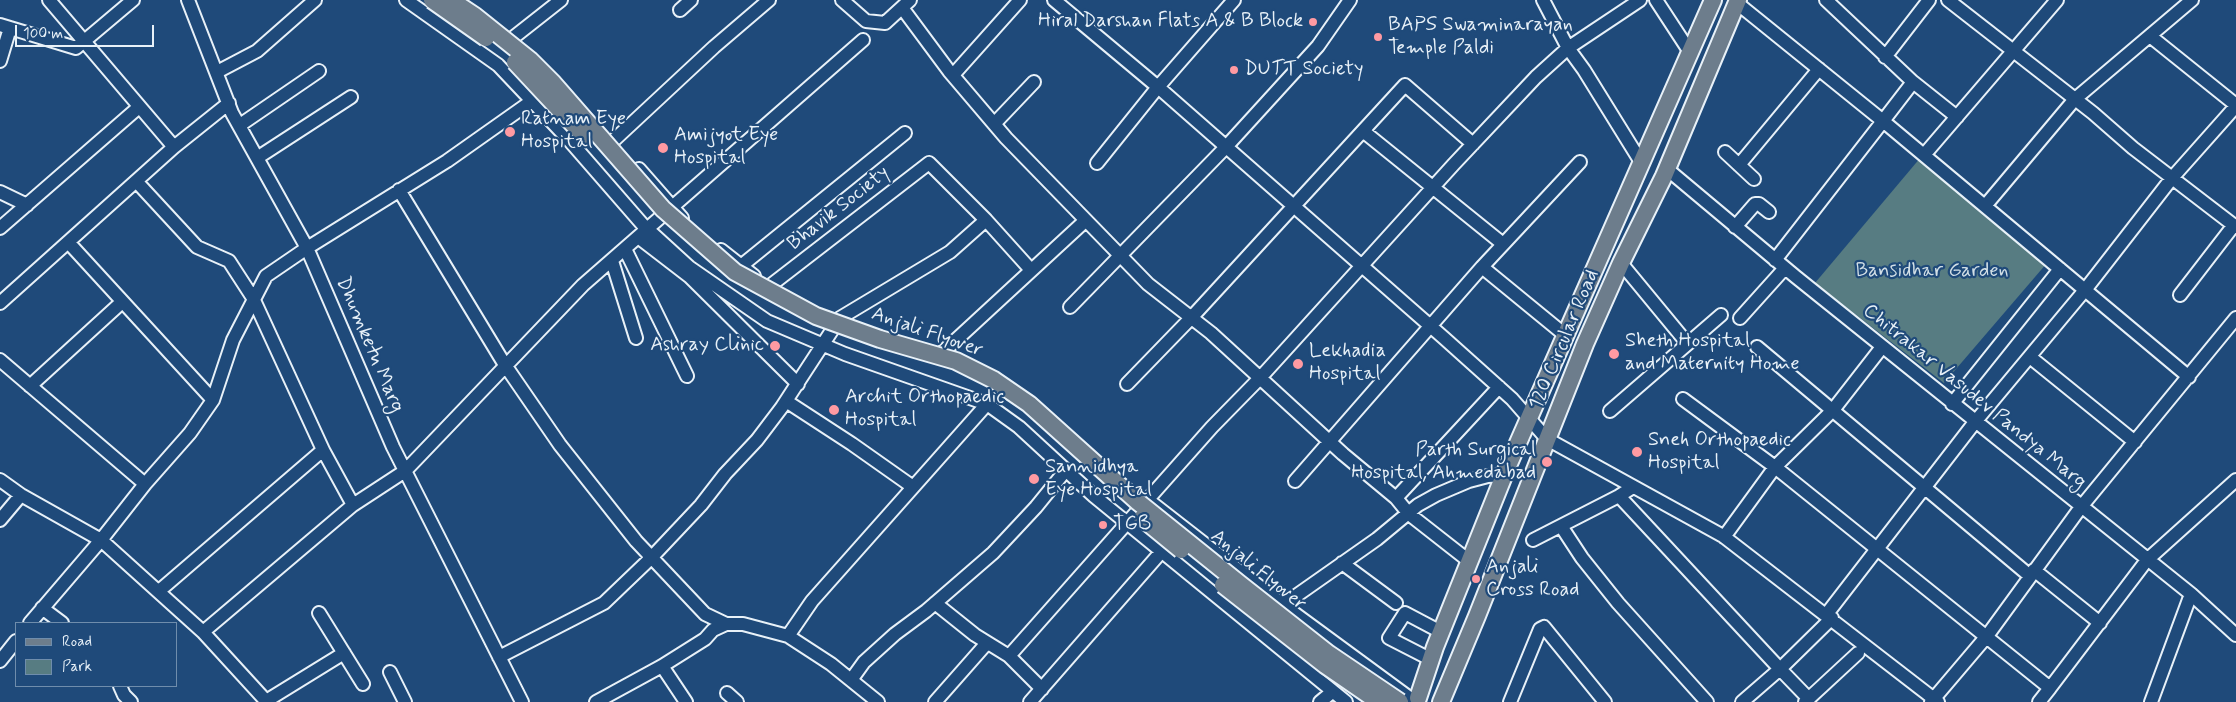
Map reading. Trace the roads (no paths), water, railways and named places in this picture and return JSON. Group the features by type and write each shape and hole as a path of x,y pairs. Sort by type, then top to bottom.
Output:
{"main road":[{"name":"Anjali Flyover","path":"432,0 482,34 522,67 654,216 729,280 812,327 877,350 952,372 988,389 1023,413 1160,535 1325,665 1379,702"},
{"name":"Anjali Flyover","path":"451,0 475,16 530,60 553,83 663,209 735,272 816,316 880,339 956,362 994,380 1029,404 1138,502 1329,654 1413,700"},
{"name":"120 Circular Road","path":"1413,700 1504,475 1713,0"},
{"name":"120 Circular Road","path":"1441,702 1581,353 1621,263 1667,169 1737,2"}],"street":[{"path":"49,0 174,147"},
{"path":"0,61 5,26 76,48 133,0"},
{"name":"Dhumketu Marg","path":"188,0 229,103 307,248 405,471 522,702"},
{"path":"216,72 256,51 315,0"},
{"path":"406,0 498,65 532,101 643,233 798,384"},
{"path":"463,0 534,53 685,220 752,275 840,318 944,351 1025,391 1148,500 1283,605 1413,700"},
{"path":"514,37 561,0"},
{"path":"680,10 691,0"},
{"path":"613,141 714,47 769,0"},
{"path":"842,0 866,21 885,23 906,4 953,75 994,124 1148,284 1191,318 1260,378 1329,441 1396,498 1409,514 1469,561"},
{"path":"953,75 1020,0"},
{"path":"1054,0 1158,87 1293,208 1512,399 1547,439 1724,537 1829,617 1934,701 1941,688 1987,636 2081,507 2236,318"},
{"path":"1097,163 1158,87 1234,0"},
{"path":"1070,307 1225,148 1318,46 1350,0"},
{"path":"1543,0 1568,48 1584,70 1641,162"},
{"path":"1009,656 1212,427 1260,378 1432,188 1536,77 1568,48 1640,0"},
{"path":"1656,0 1690,52"},
{"path":"1826,0 1913,82 1957,116"},
{"path":"1886,57 1929,0"},
{"path":"1948,0 2235,226 2180,294"},
{"path":"1924,155 2057,0"},
{"path":"1985,206 2075,99 2192,0"},
{"path":"1737,2 2189,376"},
{"path":"1742,702 1780,669 1829,617 1878,549 1975,422 2085,290 2172,178 2236,105 2150,36"},
{"path":"203,632 353,505 405,471 583,285 862,40"},
{"path":"1739,165 1819,69"},
{"path":"240,125 319,71"},
{"path":"994,124 1034,82"},
{"path":"1740,318 1913,82"},
{"path":"1127,384 1191,318 1405,85 1473,144"},
{"path":"257,158 351,97"},
{"path":"31,622 101,540 145,484 190,433 213,400 233,340 266,276 307,248 447,161 532,101"},
{"path":"0,303 174,147 229,103"},
{"path":"0,228 139,106"},
{"path":"1363,131 1503,244"},
{"path":"741,266 905,132"},
{"path":"1725,152 1754,178"},
{"path":"1295,481 1482,267 1580,162"},
{"name":"Bhavik Society","path":"771,285 929,163 986,220"},
{"name":"Chitrakar Vasudev Pandya Marg","path":"1667,169 1952,404 2191,594 2236,635"},
{"path":"136,181 197,247 229,261 253,298 323,450 353,505"},
{"path":"399,190 505,365 560,445 651,558 705,614 726,624"},
{"path":"0,192 27,205"},
{"path":"1735,227 1755,204 1759,204 1769,212"},
{"path":"499,657 604,603 651,558 701,505 725,474 757,440 798,384 840,318 950,252 986,220 1031,270"},
{"path":"944,351 1085,220"},
{"path":"643,233 767,321 822,344 987,404 1019,427 1128,523 1346,702"},
{"path":"68,242 213,400"},
{"path":"625,249 687,376"},
{"path":"612,261 636,338"},
{"path":"1621,263 1687,343"},
{"path":"1482,267 1565,335"},
{"path":"1952,404 2060,269"},
{"path":"30,386 122,302"},
{"path":"1610,411 1721,315"},
{"path":"1757,347 1926,488 2032,573 2100,622"},
{"path":"1724,537 1775,467 1833,410 1882,347"},
{"path":"2030,356 2135,442"},
{"path":"2,366 30,386 145,484"},
{"path":"1396,498 1498,387"},
{"path":"1683,399 1775,467 2050,688"},
{"path":"786,401 914,487"},
{"path":"788,636 812,602 987,404"},
{"path":"159,591 323,450"},
{"path":"851,680 870,656 993,553 1059,481 1066,470"},
{"path":"1283,605 1342,562 1377,540 1418,505 1436,495 1488,476 1504,475"},
{"path":"0,480 21,496 101,540 203,632 266,701 344,653"},
{"path":"2040,702 2147,560 2236,480"},
{"path":"1533,540 1634,487"},
{"path":"0,520 21,496"},
{"path":"1619,496 1807,700 1858,653"},
{"path":"1561,526 1582,558 1618,603 1707,702"},
{"path":"1030,702 1162,551"},
{"path":"1342,562 1396,603"},
{"path":"2151,702 2191,594"},
{"path":"935,603 987,643 1009,656 1042,689"},
{"path":"42,608 61,622"},
{"path":"319,613 363,684"},
{"path":"1430,659 1389,638 1405,613 1441,632"},
{"path":"596,702 693,647 713,630 726,624 743,624 788,636 830,664 878,702"},
{"path":"1510,702 1540,629 1544,627 1605,702"},
{"path":"0,661 15,642"},
{"path":"935,702 987,643"},
{"path":"662,666 686,702"},
{"path":"390,672 405,702"},
{"path":"120,687 124,695 131,702"},
{"path":"1320,702 1332,692"},
{"path":"726,693 737,702"}],"place":[{"name":"Hiral Darshan Flats A & B Block","path":"1313,22"},
{"name":"BAPS Swaminarayan Temple Paldi","path":"1378,37"},
{"name":"DUTT Society","path":"1234,70"},
{"name":"Ratnam Eye Hospital","path":"510,132"},
{"name":"Amijyot Eye Hospital","path":"663,148"},
{"name":"Ashray Clinic","path":"775,346"},
{"name":"Sheth Hospital and Maternity Home","path":"1614,354"},
{"name":"Lekhadia Hospital","path":"1298,364"},
{"name":"Archit Orthopaedic Hospital","path":"834,410"},
{"name":"Sneh Orthopaedic Hospital","path":"1637,452"},
{"name":"Parth Surgical Hospital, Ahmedabad","path":"1547,462"},
{"name":"Sannidhya Eye Hospital","path":"1034,479"},
{"name":"TGB","path":"1103,525"},
{"name":"Anjali Cross Road","path":"1476,579"}],"park label":[{"name":"Bansidhar Garden","path":"1932,272"}]}
